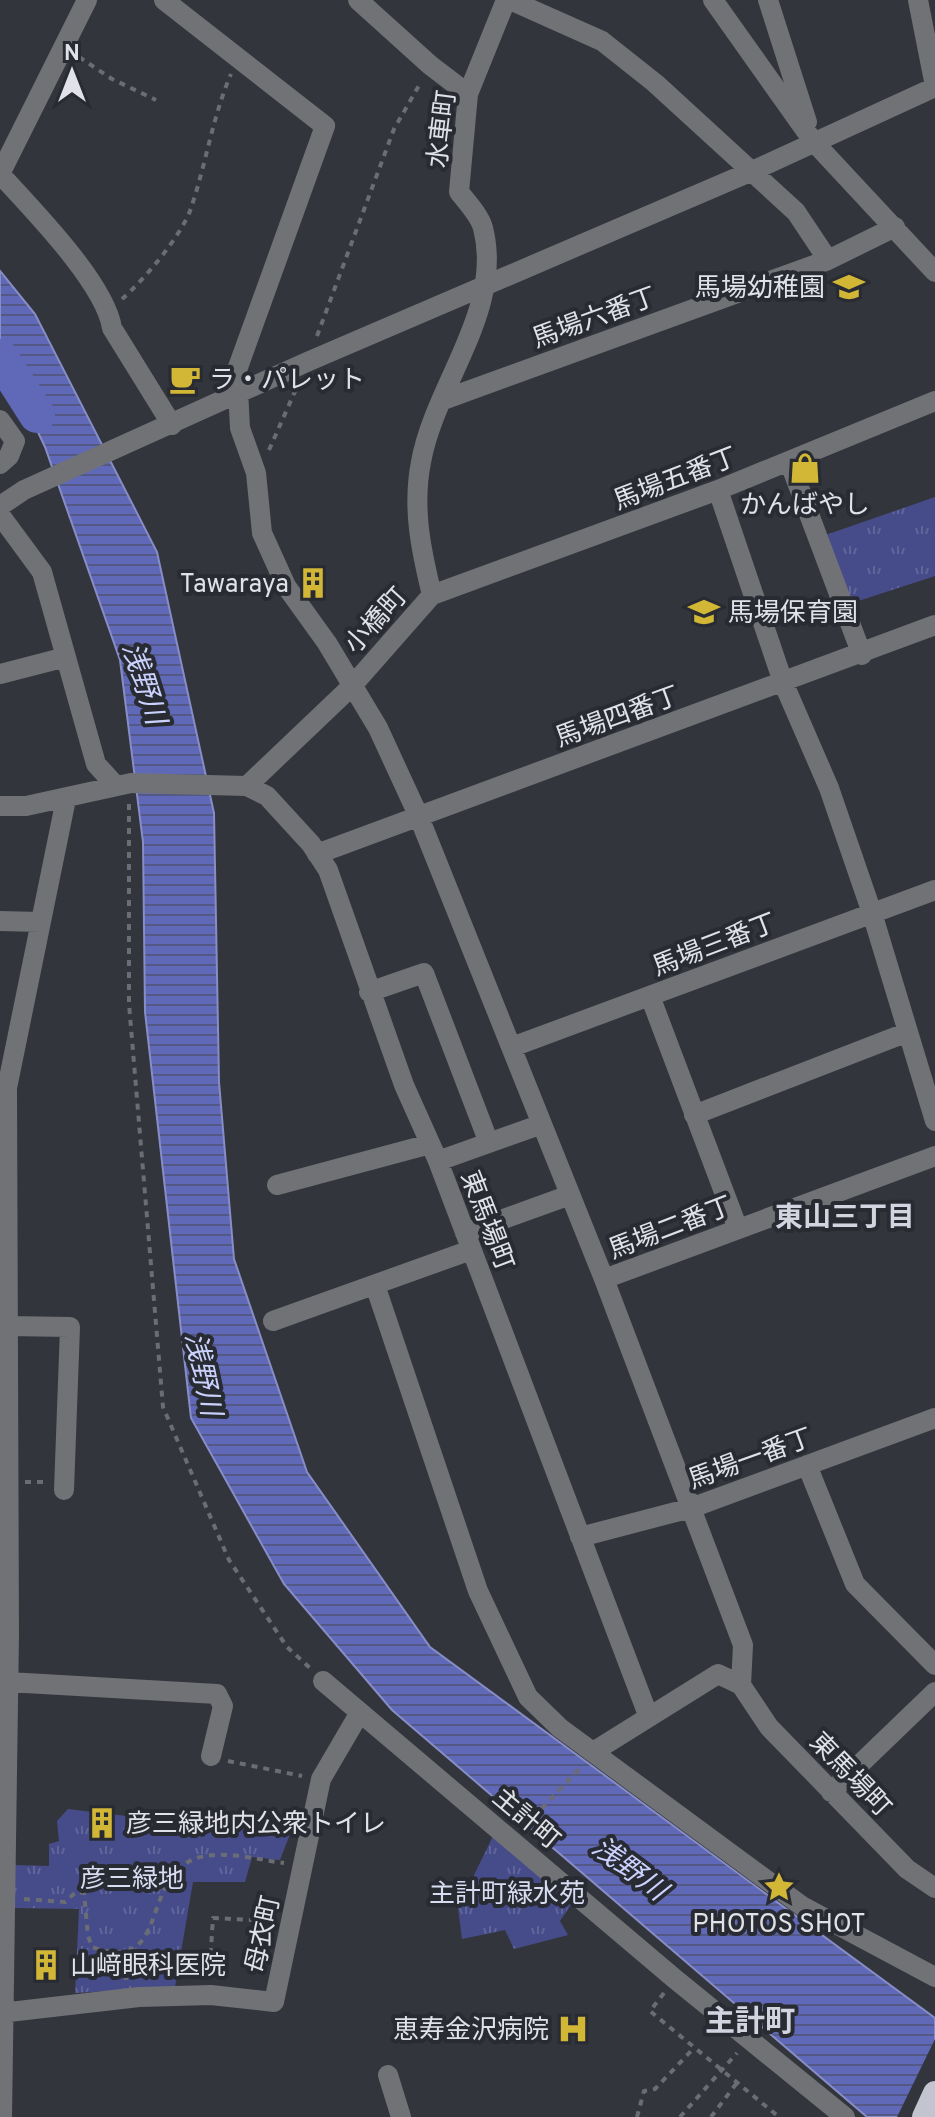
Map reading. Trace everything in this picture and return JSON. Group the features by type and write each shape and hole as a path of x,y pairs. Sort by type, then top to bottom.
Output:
{"highway":[{"path":"924,2117 935,2093"}],"street":[{"path":"87,0 0,174 52,232 109,311 112,328 172,425"},
{"path":"164,0 237,61 325,126 237,370 240,428 256,473 262,533 286,586 378,728 419,817 604,1279 743,1645 741,1685 718,1674 648,1715 592,1754"},
{"path":"358,0 430,65 468,94"},
{"path":"713,0 813,141 935,272"},
{"path":"768,0 813,141"},
{"path":"0,506 24,490 240,395 307,362 750,172 935,87 918,0"},
{"path":"503,2 602,41 655,83 796,212 828,260"},
{"name":"水車町","path":"443,400 486,287 483,226 459,192 468,94 503,2"},
{"name":"馬場六番丁","path":"443,400 828,260 895,227"},
{"name":"小橋町","path":"239,784 352,686 432,595 419,543 416,495 421,458 443,400"},
{"name":"馬場五番丁","path":"432,595 718,490 935,401"},
{"path":"0,420 15,441 9,456 0,464"},
{"path":"789,461 862,655"},
{"path":"718,490 783,682 829,788 872,913 908,1032 927,1068 935,1121"},
{"path":"0,515 42,572 96,764 123,785"},
{"name":"馬場四番丁","path":"317,854 862,655 935,625"},
{"path":"0,674 66,657"},
{"path":"0,806 26,806 123,785 239,784"},
{"name":"東馬場町","path":"239,784 267,796 328,870 369,992 468,1241 648,1715"},
{"path":"2,2117 8,1682 4,1508 7,1483 7,1088 66,799"},
{"name":"馬場三番丁","path":"512,1047 935,890"},
{"path":"0,921 40,922"},
{"path":"369,992 424,973 489,1143"},
{"path":"650,996 738,1229"},
{"path":"0,1009 22,1009"},
{"path":"694,1115 908,1032"},
{"path":"277,1185 489,1143 542,1124"},
{"name":"馬場二番丁","path":"604,1279 935,1156"},
{"path":"273,1321 375,1285 570,1195"},
{"path":"375,1285 478,1591 528,1697 592,1754 802,1906 935,1977"},
{"path":"7,1326 70,1327 64,1486"},
{"name":"馬場一番丁","path":"580,1537 691,1508 935,1418"},
{"path":"807,1465 855,1584 935,1665"},
{"name":"主計町","path":"323,1681 675,1979 845,2117"},
{"path":"8,1682 217,1694 223,1706 211,1756"},
{"name":"東馬場町","path":"741,1685 769,1727 831,1792 907,1869 935,1888"},
{"path":"831,1792 935,1692"},
{"name":"母衣町","path":"2,2012 126,1998 207,1995 274,2002 321,1779 359,1714"},
{"path":"388,2075 401,2117"}],"path":[{"path":"63,47 112,79 156,100"},
{"path":"109,311 138,285 189,214 216,107 237,61"},
{"path":"256,473 280,432 394,129 430,65"},
{"path":"123,785 129,804 129,1004 163,1407 229,1560 287,1647 323,1681"},
{"path":"7,1483 64,1486"},
{"path":"530,1821 592,1754"},
{"path":"211,1756 321,1779"},
{"path":"6,1899 65,1902 76,1892 84,1893 92,1947 109,1953 125,1952 136,1949 148,1934 166,1881 194,1859 213,1856 302,1865"},
{"path":"207,1995 213,1918 291,1922"},
{"path":"125,1952 126,1998"},
{"path":"675,1979 650,2011 779,2117"},
{"path":"680,2117 748,2039"},
{"path":"637,2117 644,2091 655,2089 693,2049"},
{"path":"711,2117 736,2084"}],"green space":[{"path":"935,497 935,576 843,606 817,538"},
{"name":"彦三緑地","path":"68,1809 290,1834 280,1860 252,1857 245,1882 193,1882 175,1987 75,1993 79,1909 15,1908 14,1865 49,1866 49,1844 59,1841 57,1821"},
{"name":"主計町緑水苑","path":"494,1834 574,1900 560,1921 568,1935 514,1949 505,1930 462,1939 458,1908"}],"water":[{"path":"0,271 35,314 157,552 214,813 219,1082 234,1259 307,1472 430,1647 935,2018 935,2117 867,2117 392,1710 284,1584 191,1418 145,1012 143,842 120,660 45,447 0,352"}],"pier":[{"path":"935,2039 935,2117 897,2117"}],"waterway":[{"name":"浅野川","path":"0,357 37,415"}],"place":[{"name":"馬場幼稚園","path":"849,287"},
{"name":"ラ・パレット","path":"185,379"},
{"name":"かんばやし","path":"805,468"},
{"name":"Tawaraya","path":"313,583"},
{"name":"馬場保育園","path":"704,612"},
{"name":"彦三緑地内公衆トイレ","path":"102,1823"},
{"name":"PHOTOS SHOT","path":"779,1887"},
{"name":"山﨑眼科医院","path":"46,1965"},
{"name":"恵寿金沢病院","path":"573,2029"}],"district":[{"name":"東山三丁目","path":"845,1216"},
{"name":"主計町","path":"750,2021"}]}
